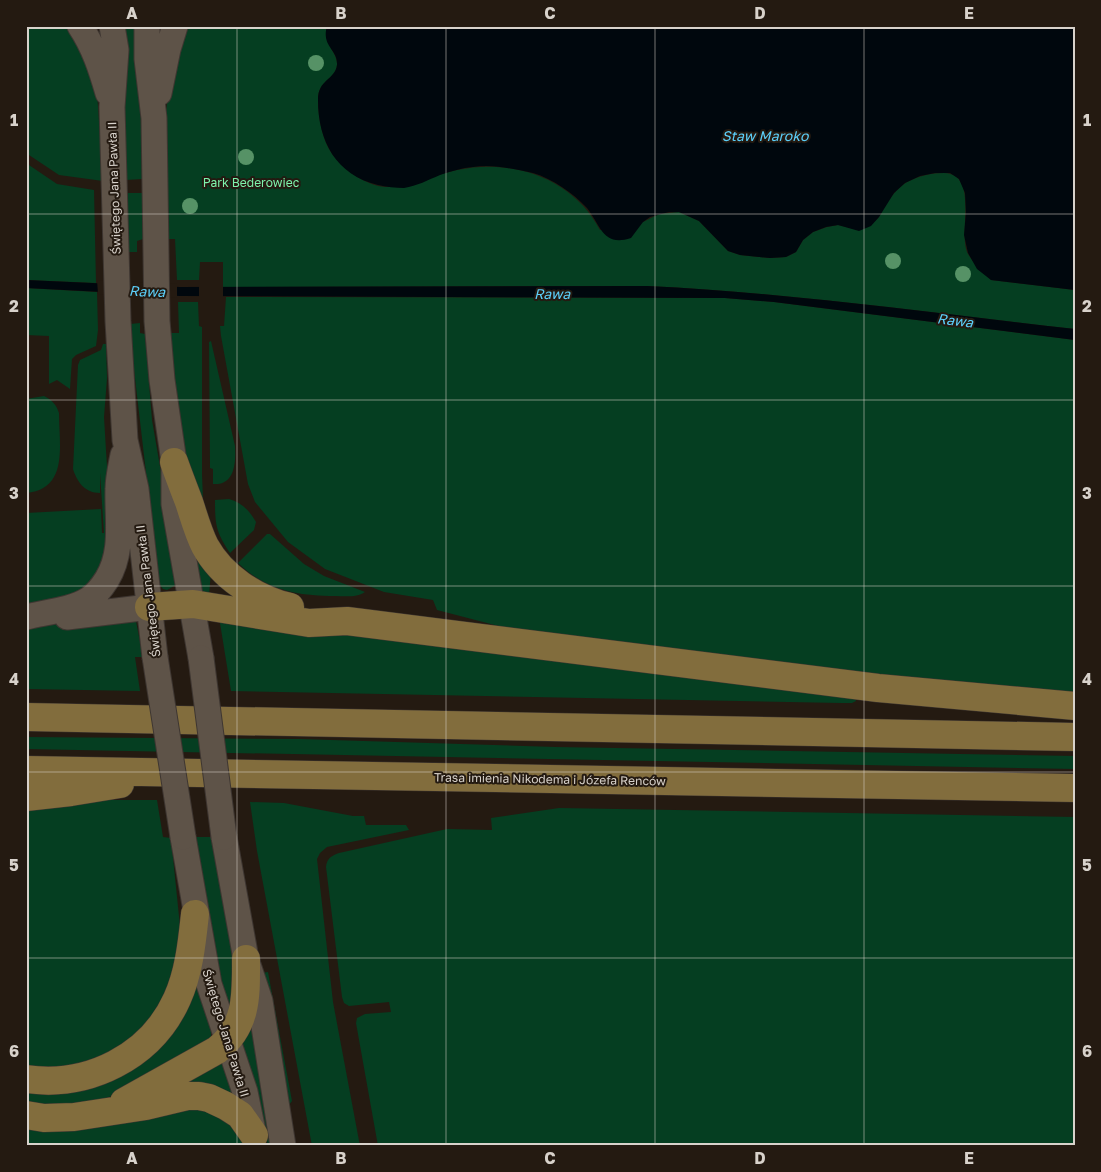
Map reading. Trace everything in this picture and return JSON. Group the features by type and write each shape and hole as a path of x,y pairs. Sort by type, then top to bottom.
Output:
{"main road":[{"path":"174,462 205,545 223,571 241,586 270,600 288,606 314,611 347,621 878,688 1075,706"},
{"path":"149,607 193,604 309,623 347,621"},
{"path":"26,717 1075,736"},
{"name":"Trasa imienia Nikodema i Józefa Renców","path":"26,770 1075,788"},
{"path":"26,797 119,784 167,772"},
{"path":"26,1079 44,1082 88,1076 108,1068 124,1058 141,1047 156,1033 178,999 191,951 196,914"},
{"path":"108,1111 228,1042 241,1018 245,1006 246,959"},
{"path":"26,1115 44,1118 74,1117 146,1106 188,1096 199,1096 210,1098 240,1115 255,1141"}],"street":[{"path":"80,26 89,40 100,66 112,107"},
{"name":"Świętego Jana Pawła II","path":"112,26 116,50 112,107 118,321 125,440 136,488 156,657 196,914 209,984 245,1092 255,1141"},
{"path":"147,26 147,59 154,118 158,321 162,380 174,462 174,504 202,658 224,837 246,959 260,1001 284,1146"},
{"path":"154,118 168,49 175,26"},
{"path":"26,617 72,606 88,600 96,594 112,570 117,553 120,527 118,488 125,440"},
{"path":"26,617 62,618 149,607"}],"green space":[{"path":"26,26 71,26 97,92 103,181 59,175 26,153"},
{"path":"123,26 139,26 142,179 126,180"},
{"name":"Park Bederowiec","path":"184,26 327,26 328,43 337,60 337,65 336,70 323,84 319,93 319,117 323,135 331,152 344,167 360,179 378,186 387,187 457,170 478,167 520,170 558,185 574,197 588,212 600,230 643,222 659,214 679,212 699,221 728,251 740,255 770,258 786,257 796,252 803,240 813,232 838,225 859,230 872,223 879,217 894,193 907,182 934,174 944,173 955,176 961,183 965,194 965,245 973,261 991,280 1075,290 1075,329 808,298 647,286 223,287 223,262 200,262 199,280 177,280 175,239 167,239 166,112 169,88"},
{"path":"26,163 57,184 94,190 96,283 26,280"},
{"path":"126,193 142,193 143,239 137,241 137,252 129,252"},
{"path":"26,288 97,292 98,330 96,346 76,355 72,359 70,389 57,380 49,384 49,336 26,335"},
{"path":"226,297 725,298 774,302 1075,340 1075,700 514,630 437,610 433,600 384,592 325,569 288,542 255,502 248,484 221,336 220,326 224,326"},
{"path":"178,302 198,302 199,326 202,327 202,474 206,520 191,476 180,428 170,333 179,333"},
{"path":"140,323 140,333 145,334 152,420 178,571 176,585 167,590 163,589 159,584 133,361 130,324"},
{"path":"211,341 235,446 233,472 226,481 220,484 213,484 213,469 210,468 209,342"},
{"path":"103,344 106,344 107,378 104,417 111,533 109,551 85,592 26,607 26,513 101,509 102,533 104,533 100,473 100,493 95,493 82,486 73,469 78,365 80,360 101,350"},
{"path":"44,396 57,407 59,413 59,464 49,483 40,490 26,493 26,399"},
{"path":"229,499 245,508 256,522 254,530 230,553 219,534 215,509 215,500"},
{"path":"267,534 270,534 304,564 324,576 365,592 350,596 308,595 283,590 260,580 238,563"},
{"path":"193,549 211,572 209,595 202,594"},
{"path":"135,616 143,657 135,657 140,691 26,689 26,628"},
{"path":"219,617 855,698 856,701 841,703 231,691"},
{"path":"26,737 299,739 556,747 1075,756 1075,769 26,749"},
{"path":"107,800 157,800 163,837 171,838 180,926 174,980 142,1033 83,1068 26,1069 26,805"},
{"path":"250,802 284,803 353,816 364,816 366,825 406,825 409,830 327,847 320,853 317,859 333,1002 360,1146 312,1146 257,851"},
{"path":"559,808 1075,817 1075,1146 378,1146 356,1023 357,1018 365,1014 391,1012 389,1002 349,1006 344,1003 326,867 328,859 339,853 447,829 492,830 491,818"},
{"path":"196,837 212,837 238,983 235,1012 227,1003 213,943"},
{"path":"268,972 292,1101 286,1109 262,973"},
{"path":"196,985 211,1031 211,1039 138,1084 107,1098 76,1104 26,1106 26,1088 73,1089"},
{"path":"251,1028 253,1030 274,1146 268,1146 257,1091 241,1040"},
{"path":"223,1061 234,1094 170,1086"},
{"path":"210,1107 237,1130 244,1146 26,1146 26,1126 172,1108"}],"water":[{"name":"Staw Maroko","path":"327,26 1075,26 1075,290 991,280 977,269 968,253 964,235 965,193 959,179 950,173 920,176 905,183 894,193 871,226 859,231 838,225 826,227 813,232 803,240 796,252 786,257 770,258 740,255 728,251 699,221 679,212 669,212 650,217 643,222 631,238 614,240 604,233 587,208 569,192 533,173 503,167 481,166 465,168 404,188 381,186 363,180 341,165 332,154 321,129 319,93 323,84 336,70 337,65 335,55 326,39"},
{"name":"Rawa","path":"26,280 180,287 647,286 701,289 808,298 1075,329 1075,340 774,302 725,298 180,296 26,288"}],"pier":[{"path":"97,280 177,284 177,298 98,294"},
{"path":"199,285 223,285 223,299 199,299"}]}
